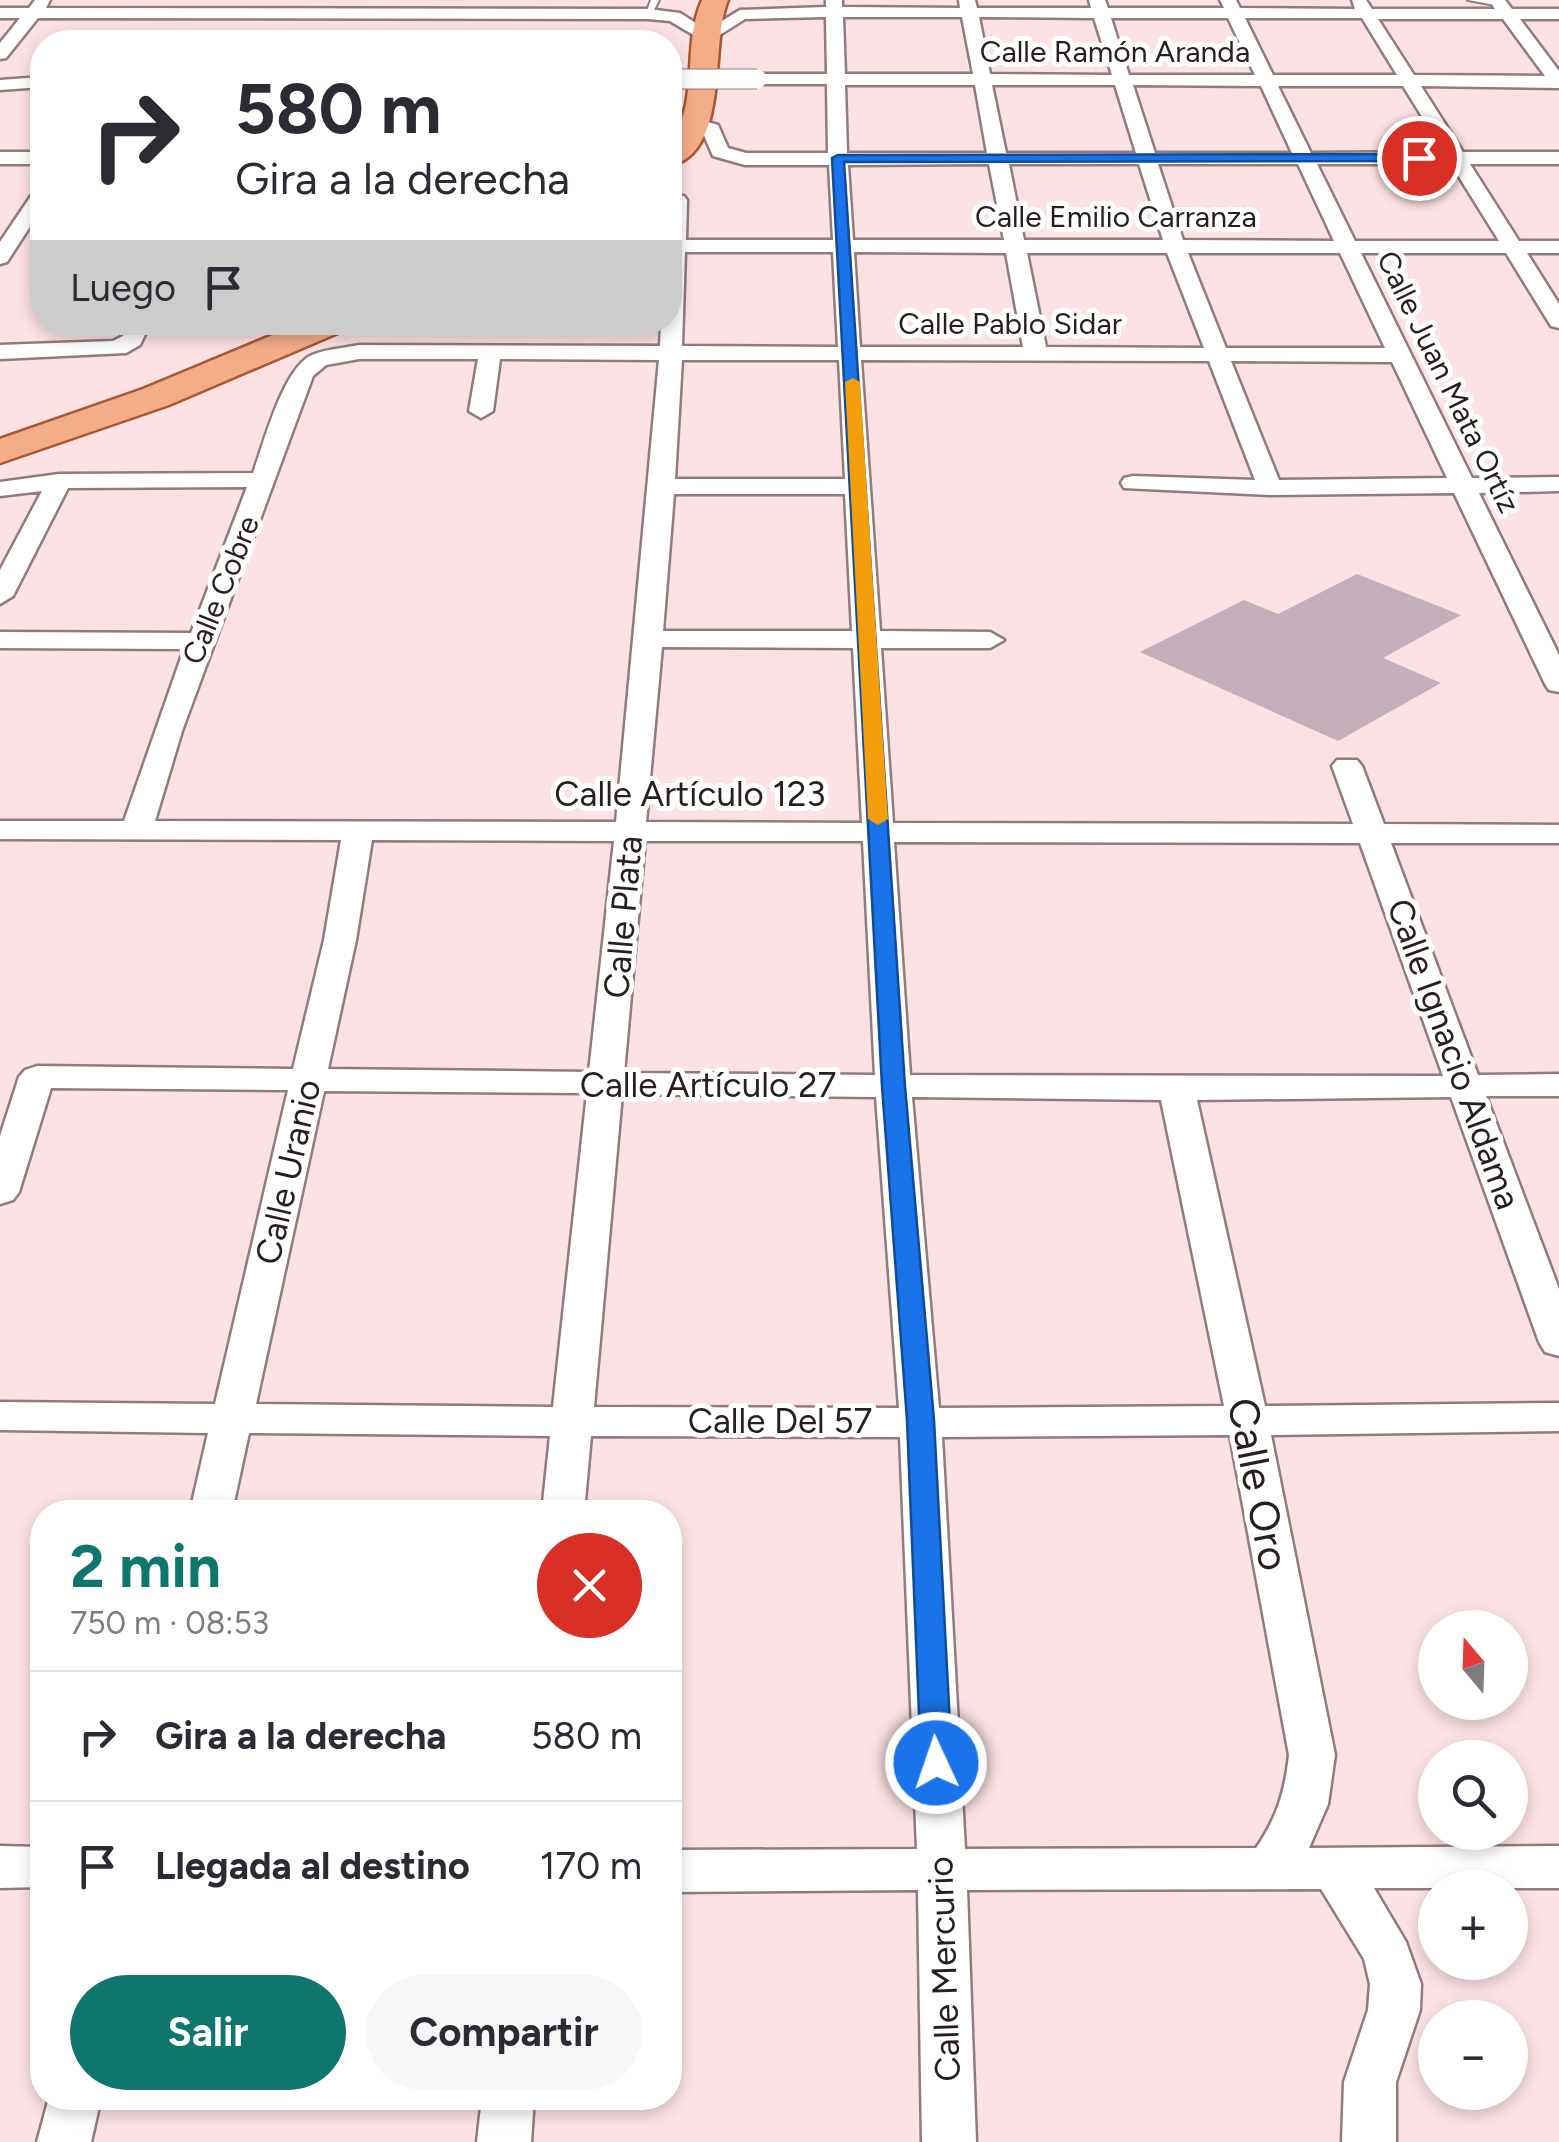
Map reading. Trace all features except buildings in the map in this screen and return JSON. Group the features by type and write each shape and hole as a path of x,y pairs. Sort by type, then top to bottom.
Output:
{"main road":[{"path":"682,141 700,114 706,17 715,0"},
{"path":"0,452 156,397 304,335"}],"street":[{"path":"0,14 38,7 164,14 566,14 652,7 707,38 734,18 834,6 1502,6 1559,14"},
{"name":"Calle Mercurio","path":"834,6 838,158 893,1086 920,1420 942,1868 950,2142"},
{"path":"1502,6 1558,82"},
{"path":"0,54 38,7"},
{"path":"968,7 1036,354"},
{"path":"1100,7 1176,247 1270,488"},
{"name":"Calle Juan Mata Ortíz","path":"1231,7 1559,684"},
{"path":"1363,7 1559,321"},
{"name":"Calle Ramón Aranda","path":"682,79 1558,82"},
{"path":"0,85 30,83"},
{"path":"695,124 711,129 720,152 744,159 1559,158"},
{"path":"0,158 30,158"},
{"path":"7,252 30,214"},
{"name":"Calle Emilio Carranza","path":"682,246 1559,247"},
{"path":"0,352 118,348 134,335"},
{"name":"Calle Plata","path":"564,1500 649,640 672,335"},
{"name":"Calle Pablo Sidar","path":"319,360 359,352 1402,355"},
{"path":"480,411 490,353"},
{"name":"Calle Cobre","path":"138,829 200,640 303,373 319,360"},
{"path":"0,489 60,481 263,480"},
{"path":"0,596 60,481"},
{"path":"1133,483 1270,488 1559,484"},
{"path":"662,486 858,486"},
{"path":"0,640 200,640"},
{"path":"649,640 990,640"},
{"name":"Calle Ignacio Aldama","path":"1347,766 1559,1342"},
{"name":"Calle Artículo 123","path":"0,830 1559,834"},
{"name":"Calle Uranio","path":"214,1500 340,940 358,830"},
{"name":"Calle Artículo 27","path":"0,1192 37,1077 1178,1089 1559,1085"},
{"name":"Calle Oro","path":"1178,1089 1210,1258 1248,1422 1312,1756 1305,1811 1290,1840 1266,1871"},
{"name":"Calle Del 57","path":"0,1416 572,1423 1248,1422 1559,1416"},
{"path":"0,1867 30,1867"},
{"path":"682,1870 1266,1871 1559,1867"},
{"path":"1335,1869 1382,1946 1395,1986 1392,2023 1372,2070 1366,2111 1369,2142"},
{"path":"64,2142 72,2110"},
{"path":"504,2142 507,2110"}],"lane":[{"path":"1472,0 1502,6"}],"slow traffic":[{"path":"853,382 878,819"}],"route":[{"path":"936,1763 920,1420 893,1086 838,158 1419,158"}]}
